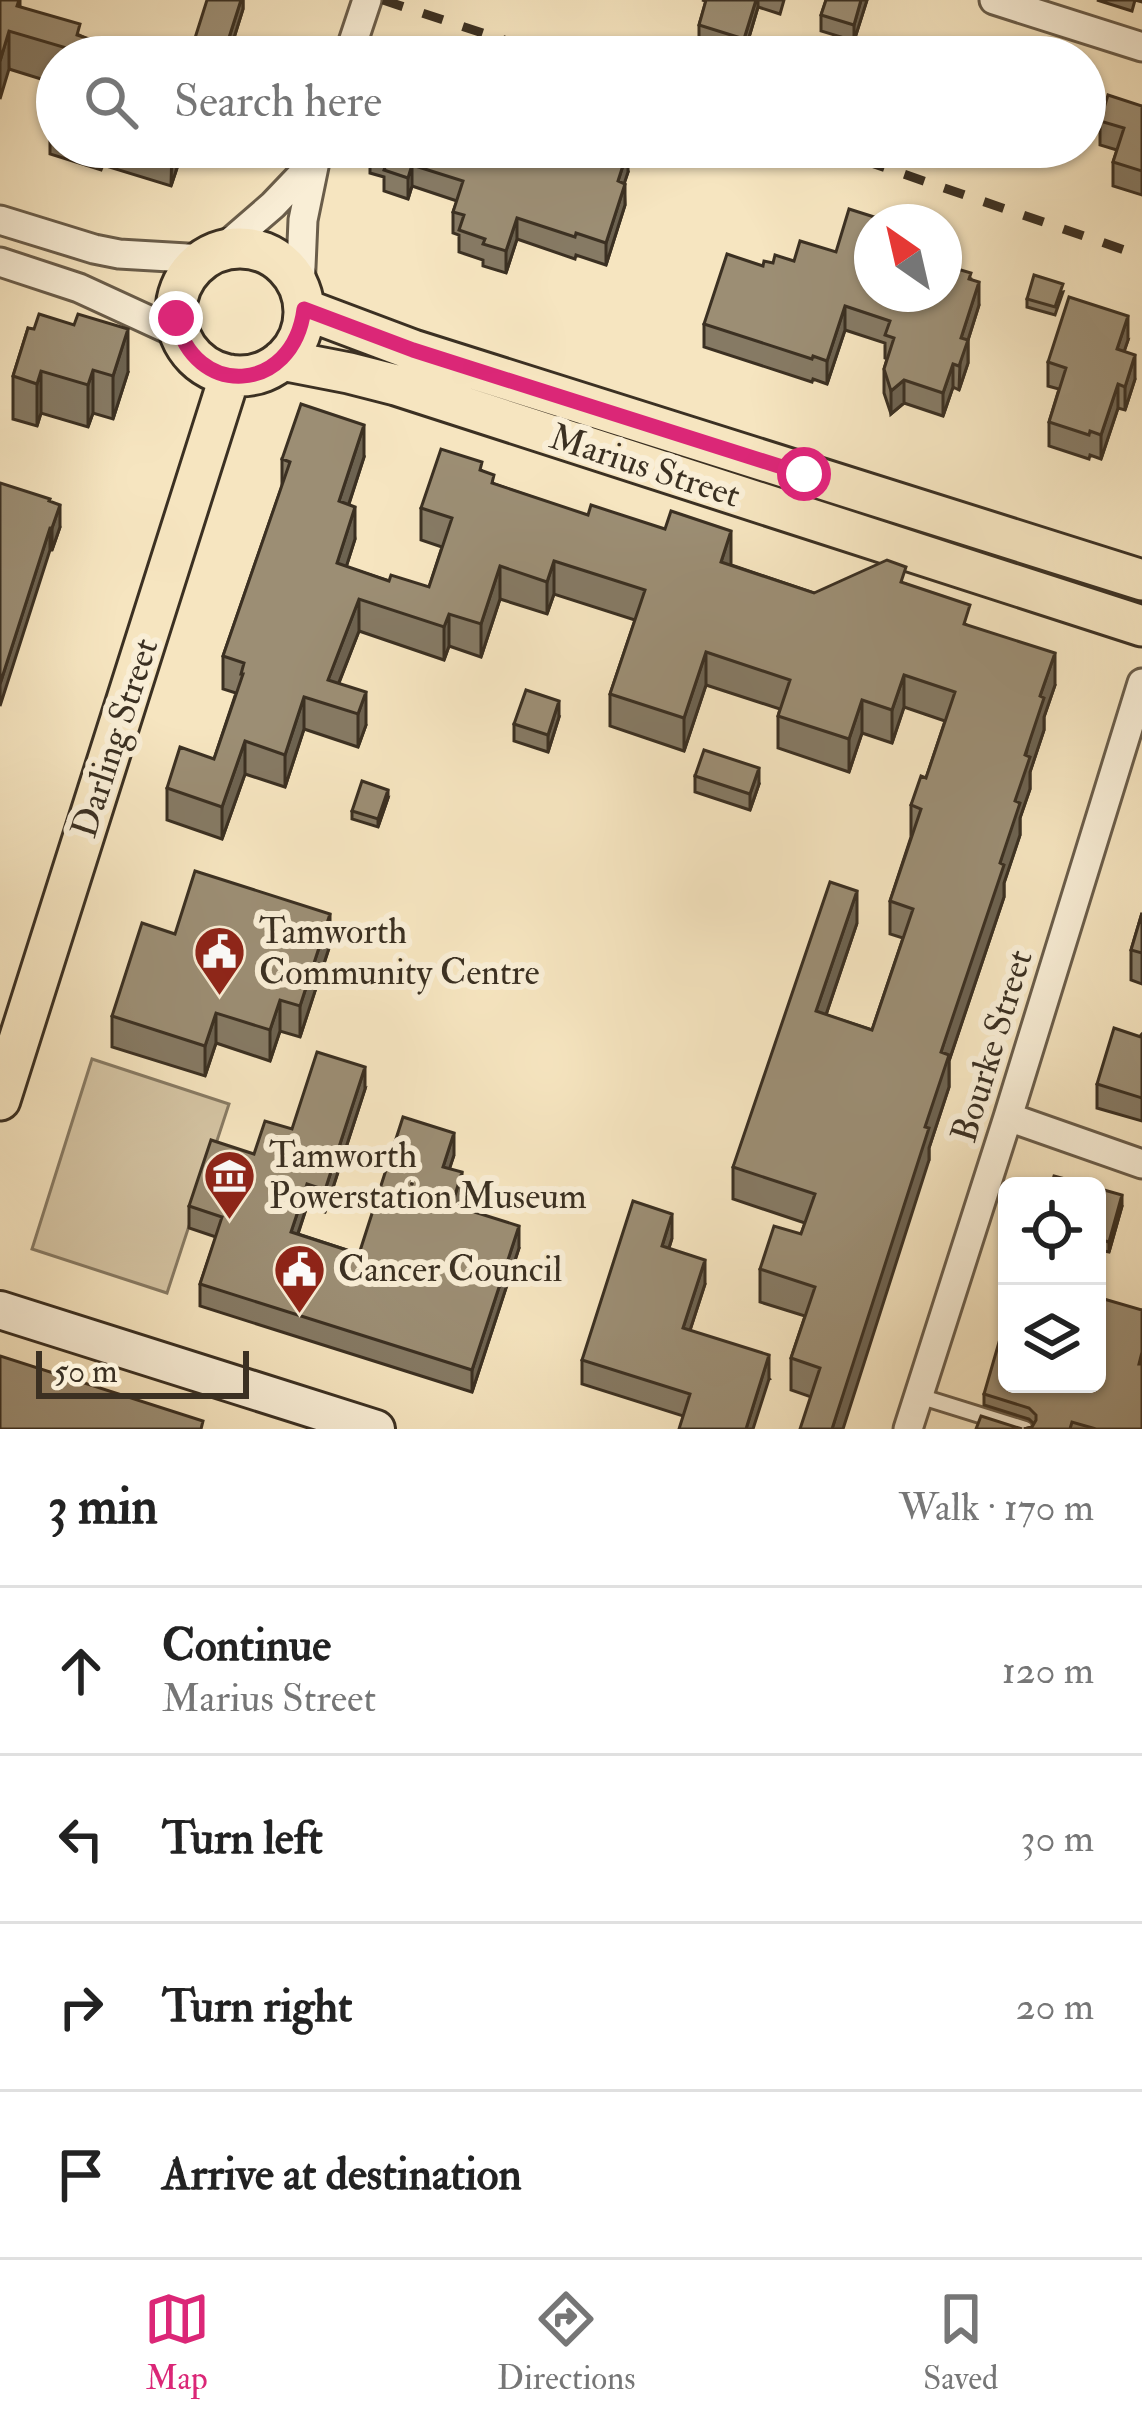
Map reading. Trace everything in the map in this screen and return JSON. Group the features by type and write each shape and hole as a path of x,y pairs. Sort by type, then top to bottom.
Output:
{"main road":[{"path":"238,248 268,254 291,274 302,300 302,328 294,346 266,370 248,375 214,370 199,362 179,334 176,301 191,270 212,255 238,248"},
{"name":"Marius Street","path":"302,300 413,350 1142,580"},
{"name":"Marius Street","path":"282,360 396,385 1142,626"},
{"name":"Darling Street","path":"0,1100 230,375"},
{"path":"0,1310 376,1429"}],"street":[{"path":"355,36 367,0"},
{"path":"994,0 1142,47"},
{"path":"0,220 94,249 212,255 273,205 305,168"},
{"path":"302,300 302,225 313,168"},
{"path":"0,262 79,288 179,334"},
{"name":"Bourke Street","path":"908,1429 1142,683"},
{"path":"1008,1117 1142,1164"}],"lane":[{"path":"919,1396 1025,1429"}],"shaded area":[{"path":"92,1059 229,1104 167,1293 32,1249"}],"building":[{"path":"0,0 19,0 17,6 80,24 80,36 36,39 9,31 0,61"},
{"path":"207,0 241,0 230,36 196,36"},
{"path":"706,0 756,0 745,36 699,25"},
{"path":"826,0 861,0 854,25 821,15"},
{"path":"1108,95 1142,106 1142,171 1113,162 1124,128 1106,123"},
{"path":"385,168 411,168 408,178"},
{"path":"422,168 622,168 618,181 625,184 606,243 517,218 506,251 459,230 464,215 453,212 463,181"},
{"path":"849,209 854,211 854,309 845,306 827,361 704,324 727,254 763,266 764,261 773,263 775,255 794,261 800,241 836,252"},
{"path":"962,270 979,282 961,338 968,340 943,393 904,380 891,391 884,369 894,338 885,335 890,321 863,312 962,312"},
{"path":"1034,275 1063,284 1055,307 1027,299"},
{"path":"1069,297 1128,316 1117,349 1135,355 1125,387 1118,384 1101,435 1049,422 1066,368 1048,362"},
{"path":"39,314 74,325 78,314 128,329 113,376 93,370 88,385 41,371 37,384 13,376 28,328 34,329"},
{"path":"301,404 364,425 339,501 355,507 337,563 389,581 391,575 429,587 452,518 421,508 441,449 482,462 480,470 494,475 492,483 588,515 591,505 665,529 671,511 731,531 721,562 814,593 887,560 906,567 901,582 970,605 964,624 1055,653 1025,755 1030,757 1000,863 1004,865 941,1052 949,1055 925,1127 929,1128 832,1429 800,1429 820,1368 791,1358 815,1287 760,1269 774,1226 801,1234 815,1194 733,1167 830,882 857,891 816,1011 872,1030 913,909 890,901 921,809 911,805 921,776 926,778 955,692 904,675 892,710 862,700 849,739 778,716 790,680 706,652 684,718 610,694 645,590 554,561 547,582 500,566 481,624 449,614 444,627 359,599 328,680 366,692 358,714 304,697 285,755 245,741 222,807 167,788 180,747 214,759 244,663 223,656 290,462 282,459"},
{"path":"0,483 60,505 0,684"},
{"path":"526,690 559,701 548,735 514,724"},
{"path":"704,750 759,768 750,794 695,776"},
{"path":"362,781 388,790 378,819 352,811"},
{"name":"Tamworth Community Centre","path":"195,871 330,914 300,1006 280,1000 270,1030 216,1013 205,1046 112,1016 142,923 175,934"},
{"path":"1142,913 1142,953 1131,950"},
{"path":"1114,1028 1142,1034 1142,1098 1097,1084"},
{"path":"317,1052 365,1067 325,1190 307,1184 291,1232 359,1254 403,1117 454,1133 443,1167 462,1172 452,1205 519,1226 472,1370 200,1284 222,1217 189,1206 211,1140 254,1154 265,1121 292,1129"},
{"path":"1106,1191 1122,1195 1106,1241"},
{"path":"633,1201 672,1214 662,1246 705,1260 683,1328 769,1355 746,1429 679,1429 690,1394 582,1360"},
{"path":"1106,1300 1142,1310 1142,1429 1096,1429 1072,1422 1070,1429 1024,1429 1036,1420 1029,1408 984,1394 998,1346 998,1393 1106,1393"},
{"path":"0,1356 203,1421 201,1429 0,1429"},
{"path":"981,1416 1022,1429 976,1429"}],"railway":[{"path":"383,0 492,36"},
{"path":"886,168 1142,256"}],"place":[{"name":"Tamworth Community Centre","path":"220,998"},
{"name":"Tamworth Powerstation Museum","path":"230,1222"},
{"name":"Cancer Council","path":"299,1315"}],"route":[{"path":"176,318 179,334 199,362 230,375 266,370 282,360 302,328 304,309 413,350 804,474"}]}
